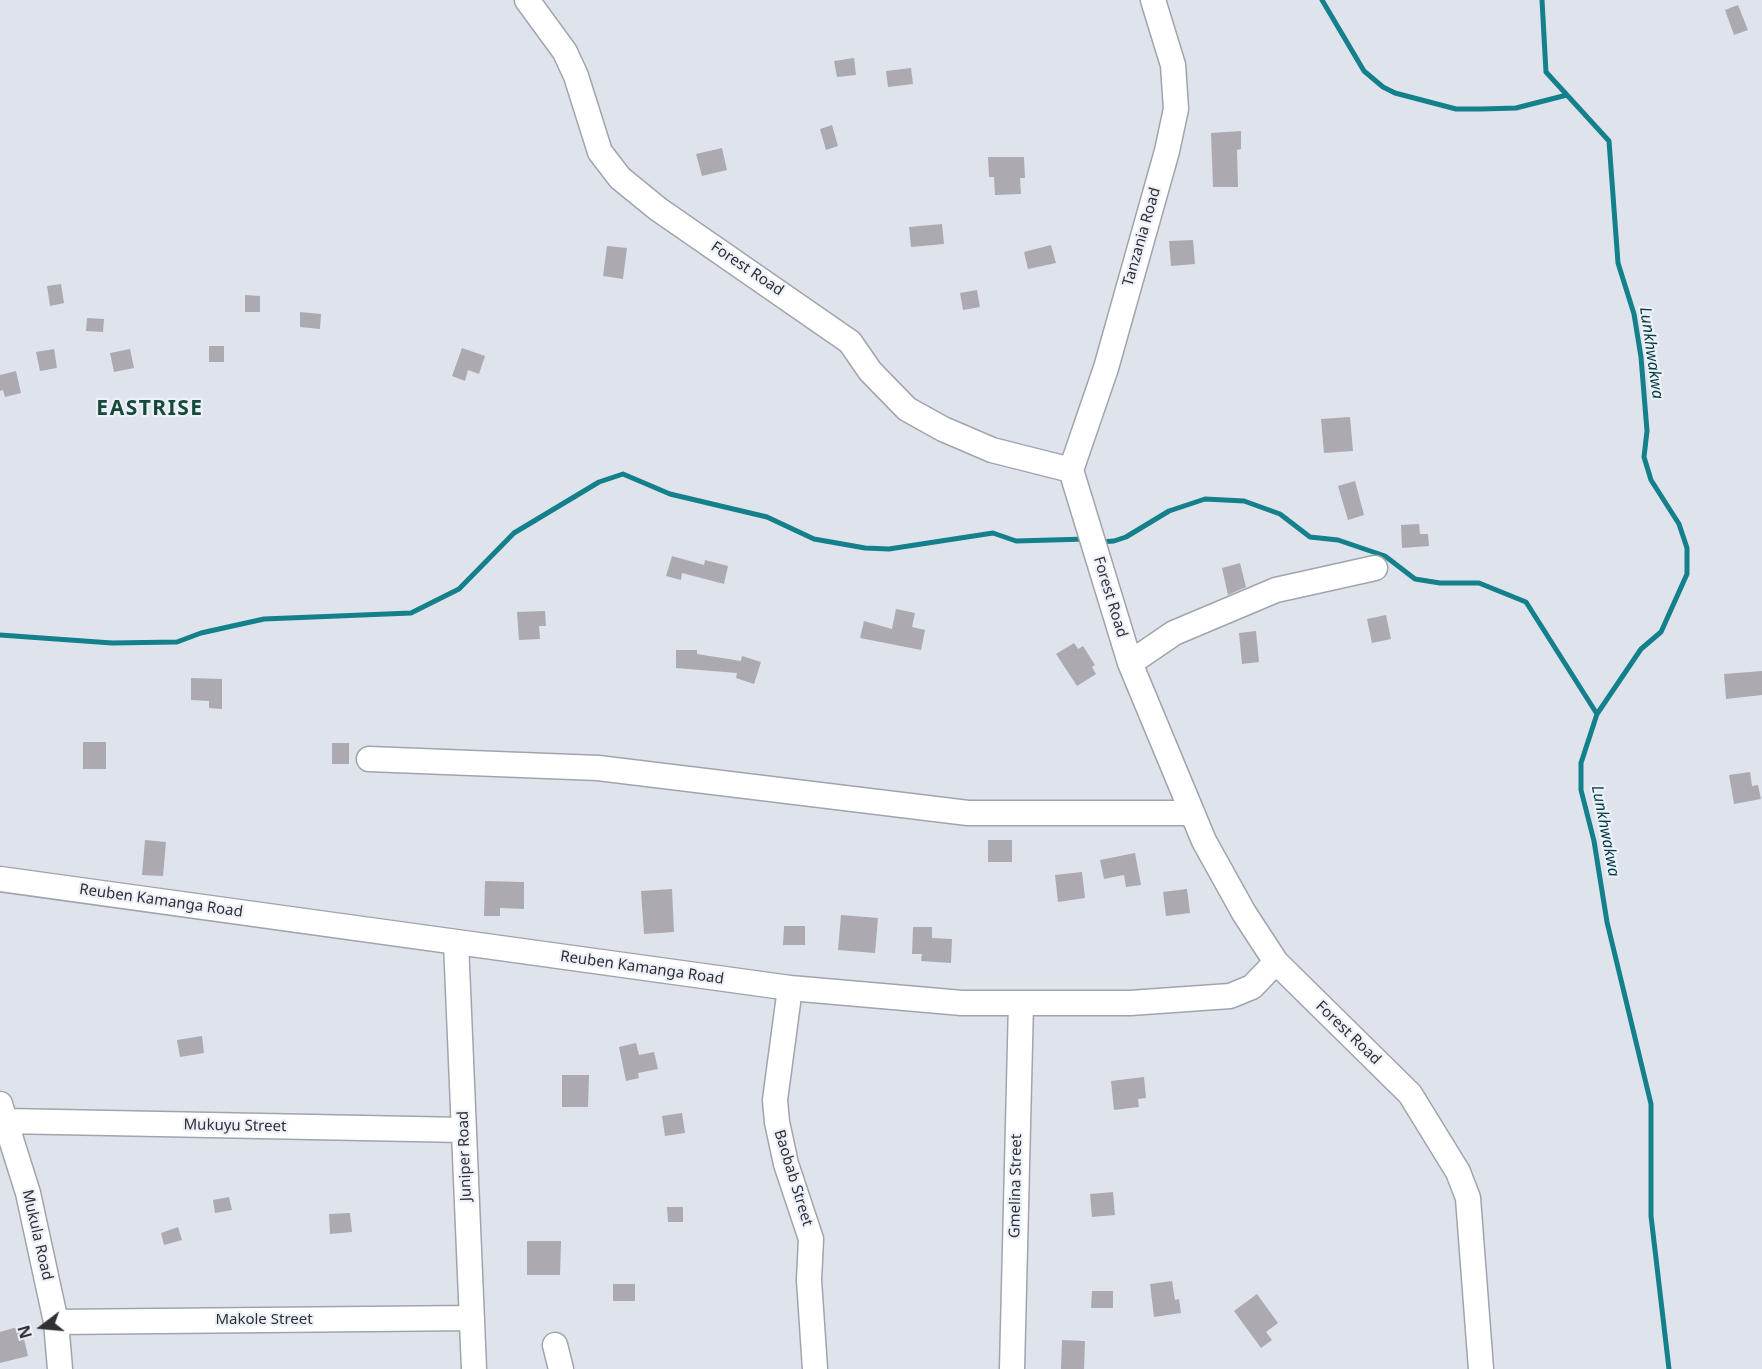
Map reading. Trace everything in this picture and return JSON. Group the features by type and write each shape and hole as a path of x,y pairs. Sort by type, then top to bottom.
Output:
{"street":[{"name":"Forest Road","path":"527,0 566,52 600,152 620,178 658,208 850,342 870,371 907,409 943,429 992,450 1071,470 1130,663 1204,841 1244,913 1276,963 1410,1094 1458,1172 1468,1198 1481,1369"},
{"name":"Tanzania Road","path":"1071,470 1106,368 1167,151 1176,109 1173,65 1153,0"},
{"path":"1130,663 1173,633 1276,590 1375,568"},
{"path":"369,759 598,768 968,813 1192,813"},
{"name":"Reuben Kamanga Road","path":"0,879 790,988 962,1004 1130,1003 1230,996 1252,987 1276,963"},
{"name":"Juniper Road","path":"456,942 474,1369"},
{"name":"Baobab Street","path":"790,988 776,1100 777,1122 786,1164 811,1239 809,1280 815,1369"},
{"name":"Gmelina Street","path":"1012,1369 1021,1003"},
{"name":"Mukuyu Street","path":"3,1113 464,1130"},
{"name":"Mukula Road","path":"3,1113 28,1193 57,1322 60,1369"},
{"name":"Makole Street","path":"57,1322 472,1318"},
{"path":"555,1345 561,1369"}],"building":[{"path":"1738,5 1748,30 1734,35 1725,10"},
{"path":"854,58 856,75 837,77 834,61"},
{"path":"911,68 913,84 888,87 886,71"},
{"path":"832,125 838,146 826,150 820,129"},
{"path":"1241,131 1241,149 1237,150 1238,187 1213,187 1211,133"},
{"path":"722,148 727,170 702,176 696,154"},
{"path":"988,157 1024,157 1025,178 1020,178 1021,194 995,195 994,177 989,177"},
{"path":"942,224 944,244 911,247 909,227"},
{"path":"1193,240 1195,264 1171,266 1169,241"},
{"path":"1051,245 1056,263 1028,269 1024,252"},
{"path":"607,246 627,248 623,279 603,276"},
{"path":"61,284 64,303 50,306 47,286"},
{"path":"977,290 980,307 963,310 960,293"},
{"path":"245,295 260,296 260,312 245,312"},
{"path":"300,312 321,314 320,329 300,327"},
{"path":"87,318 104,319 103,332 86,331"},
{"path":"209,346 224,346 224,362 209,362"},
{"path":"462,348 485,356 479,374 468,370 465,381 452,376"},
{"path":"54,349 57,368 40,371 36,352"},
{"path":"130,349 134,368 114,372 110,353"},
{"path":"16,371 21,393 5,397 3,390 0,391 0,375"},
{"path":"1350,417 1353,451 1324,453 1321,419"},
{"path":"1355,481 1364,515 1348,520 1338,486"},
{"path":"1419,524 1420,534 1428,534 1429,546 1402,548 1401,525"},
{"path":"672,556 704,565 705,560 728,566 724,584 682,573 681,580 666,576"},
{"path":"1240,563 1246,587 1228,595 1222,568"},
{"path":"896,609 915,613 912,627 925,630 921,650 860,638 864,621 892,629"},
{"path":"545,611 546,626 539,626 540,639 519,640 517,612"},
{"path":"1386,615 1391,639 1372,643 1367,619"},
{"path":"1256,631 1259,662 1242,664 1239,633"},
{"path":"1074,643 1078,649 1083,646 1095,665 1092,667 1096,674 1077,686 1056,654"},
{"path":"676,650 697,650 697,654 741,661 742,656 761,662 754,684 736,678 737,673 676,668"},
{"path":"1762,671 1762,695 1726,699 1724,674"},
{"path":"191,678 222,679 222,709 209,708 209,701 191,700"},
{"path":"83,742 106,742 106,769 83,769"},
{"path":"332,743 349,743 349,764 332,764"},
{"path":"1750,772 1752,786 1758,785 1761,799 1734,804 1729,775"},
{"path":"145,840 166,842 163,876 142,875"},
{"path":"988,840 1012,840 1012,862 988,862"},
{"path":"1135,853 1141,885 1126,887 1124,875 1104,879 1100,860"},
{"path":"1082,872 1085,898 1058,902 1055,875"},
{"path":"485,881 524,882 524,909 500,908 500,916 484,916"},
{"path":"672,889 674,932 644,934 641,891"},
{"path":"1187,889 1190,913 1166,916 1163,892"},
{"path":"841,915 878,918 875,953 838,950"},
{"path":"784,926 805,926 805,945 783,945"},
{"path":"913,927 932,927 932,938 952,939 951,963 921,961 922,954 912,954"},
{"path":"202,1036 204,1053 180,1057 177,1040"},
{"path":"636,1043 639,1055 654,1052 658,1069 638,1073 639,1078 626,1081 619,1047"},
{"path":"562,1075 589,1075 588,1107 562,1107"},
{"path":"1144,1077 1146,1098 1138,1099 1139,1107 1114,1110 1111,1081"},
{"path":"682,1113 685,1133 665,1136 662,1116"},
{"path":"1113,1192 1115,1215 1092,1217 1090,1194"},
{"path":"229,1197 232,1210 215,1213 213,1200"},
{"path":"667,1207 683,1207 683,1222 668,1222"},
{"path":"350,1213 352,1232 330,1234 329,1214"},
{"path":"178,1227 182,1240 164,1245 161,1233"},
{"path":"527,1241 561,1241 560,1275 527,1275"},
{"path":"1172,1281 1175,1300 1179,1299 1181,1313 1154,1317 1150,1284"},
{"path":"613,1284 635,1284 635,1301 613,1301"},
{"path":"1092,1291 1113,1291 1113,1308 1091,1308"},
{"path":"1257,1294 1278,1323 1266,1332 1272,1340 1261,1348 1234,1311"},
{"path":"21,1326 28,1356 0,1363 0,1332"},
{"path":"1062,1340 1085,1341 1084,1369 1061,1369"}],"waterway":[{"path":"1322,0 1364,71 1383,87 1395,93 1456,109 1516,108 1567,95"},
{"name":"Lunkhwakwa","path":"1542,0 1546,72 1609,141 1618,263 1634,314 1641,357 1647,431 1644,457 1651,480 1679,524 1687,548 1687,574 1661,632 1641,649 1597,714 1581,763 1581,790 1594,841 1607,922 1651,1104 1651,1216 1669,1369"},
{"path":"0,635 112,643 177,642 201,633 264,619 411,613 459,589 514,533 599,482 623,474 670,494 767,517 814,539 865,548 889,549 993,533 1016,541 1087,539"},
{"path":"1099,542 1126,537 1169,511 1205,499 1244,501 1280,514 1310,537 1338,540 1385,556 1415,579 1440,583 1479,583 1526,602 1597,714"}],"district":[{"name":"EASTRISE","path":"150,409"}]}
